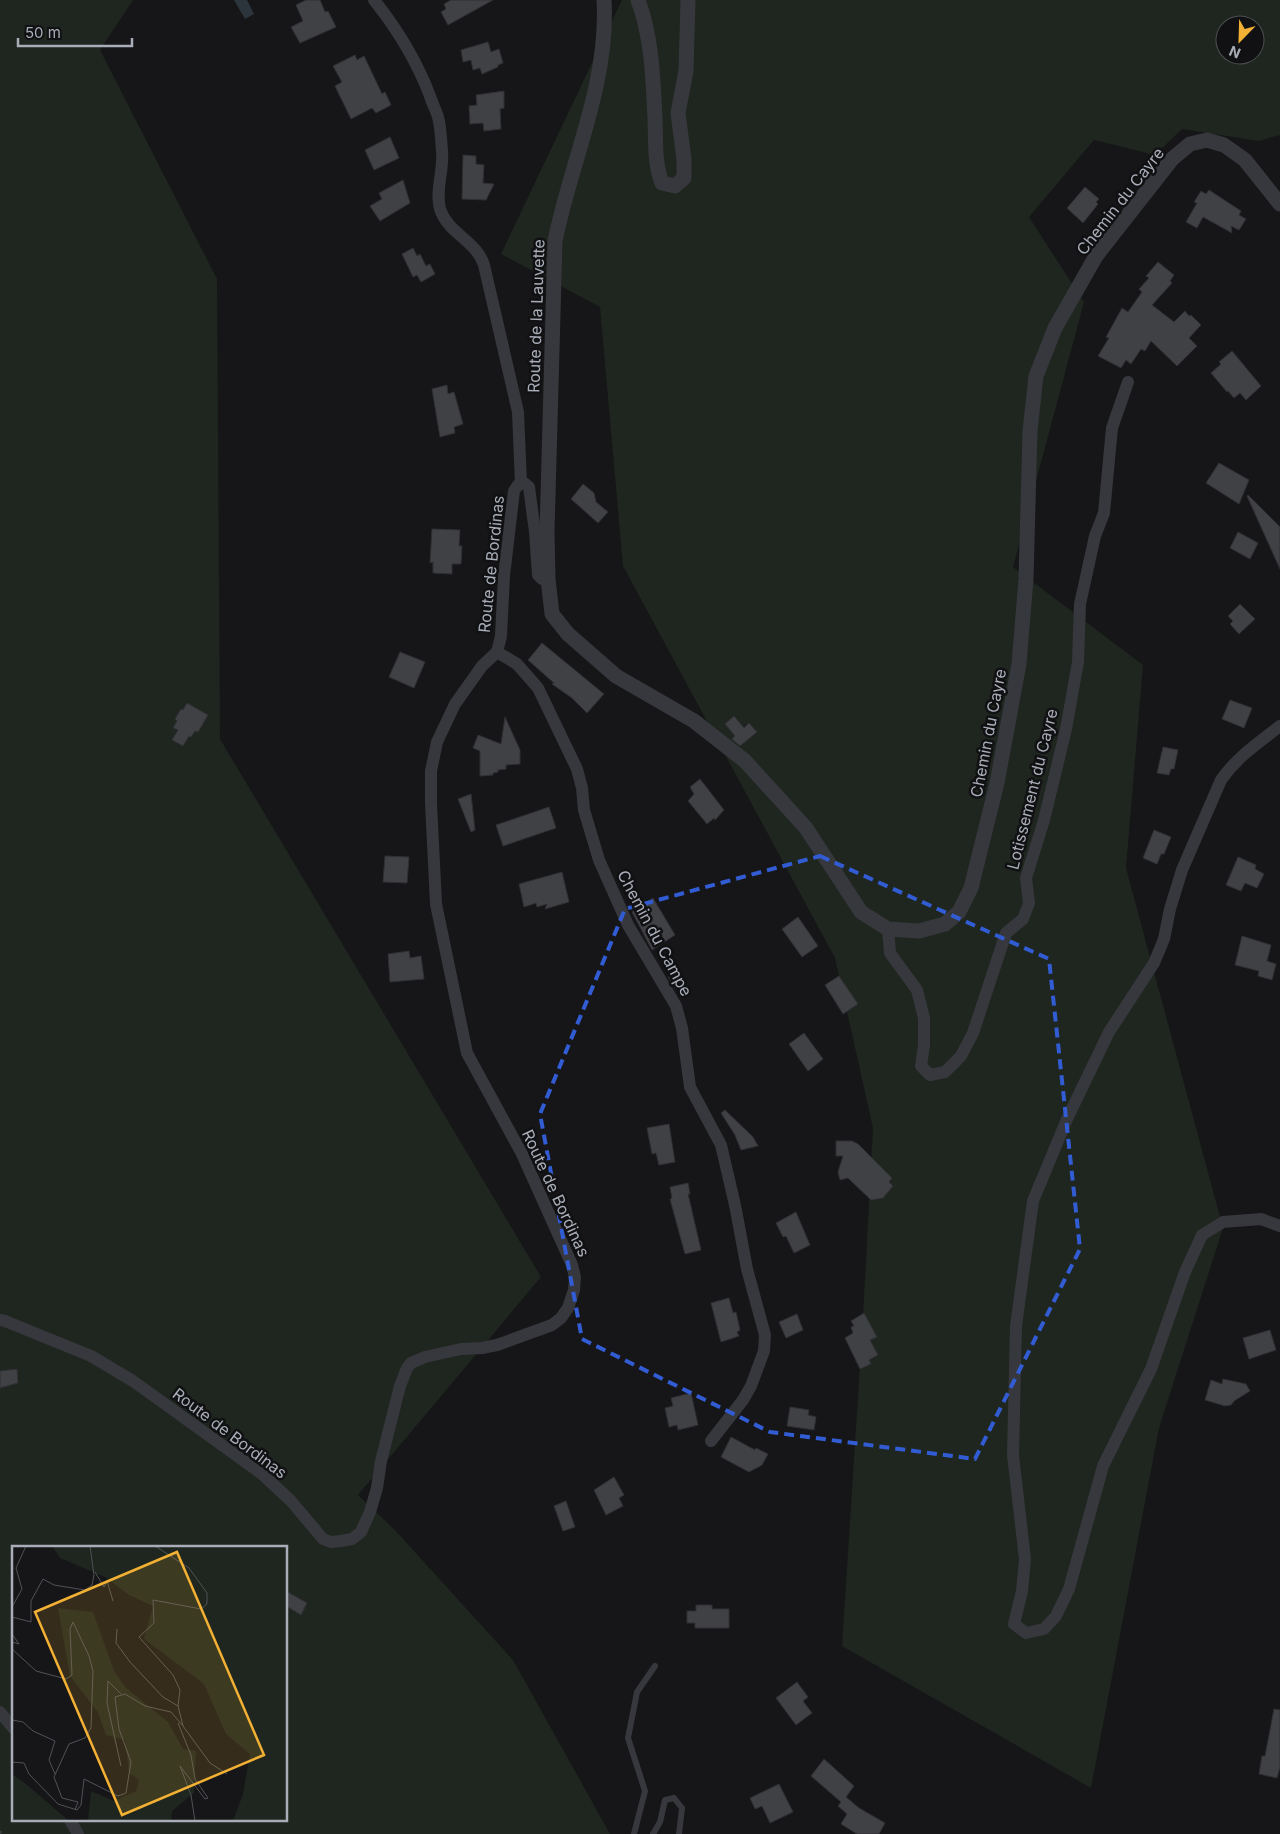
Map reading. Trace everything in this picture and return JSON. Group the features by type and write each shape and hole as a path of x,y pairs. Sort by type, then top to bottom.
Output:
{"street":[{"path":"374,0 396,28 422,74 438,117 442,154 439,191 440,208 446,222 475,247 482,257 518,412 521,484"},
{"name":"Route de la Lauvette","path":"548,579 547,532 555,241 559,217 586,130 605,40 604,0"},
{"path":"638,0 648,35 655,116 657,170 662,183 675,186 684,178 684,159 678,113 686,71 688,0"},
{"name":"Chemin du Cayre","path":"548,579 552,614 568,634 616,676 694,722 745,761 806,828 861,912 888,929 919,931 945,924 959,912 970,888 997,783 1019,664 1026,579 1030,430 1036,376 1055,328 1096,256 1172,158 1190,144 1207,140 1224,144 1245,160 1280,204"},
{"name":"Lotissement du Cayre","path":"888,929 890,953 917,990 924,1018 924,1045 921,1066 930,1076 945,1072 961,1056 973,1033 1006,933 1023,918 1029,903 1026,878 1044,820 1066,728 1078,662 1080,604 1095,536 1104,513 1112,428 1128,382"},
{"name":"Route de Bordinas","path":"0,1320 91,1356 133,1381 262,1474 291,1501 323,1539 331,1542 341,1542 352,1538 360,1532 370,1512 380,1461 400,1386 407,1368 425,1356 498,1346 552,1325 561,1318 568,1308 574,1290 575,1277 572,1265 522,1154 467,1052 436,904 431,779 438,742 455,704 482,666 497,652 501,636 504,576 514,492 518,485 524,483 529,487 538,575 542,579 548,579"},
{"name":"Chemin du Campe","path":"497,652 516,664 538,688 558,727 569,755 577,769 582,788 584,810 599,860 628,925 676,1006 682,1028 690,1087 721,1145 748,1269 765,1335 764,1350 751,1386 743,1400 711,1441"},
{"path":"1280,726 1247,750 1230,767 1222,780 1182,870 1170,909 1164,938 1154,963 1109,1032 1067,1119 1033,1201 1016,1326 1013,1455 1024,1559 1022,1591 1014,1624 1026,1633 1044,1629 1056,1616 1069,1589 1103,1466 1151,1369 1185,1272 1202,1234 1222,1222 1262,1219 1280,1226"},
{"path":"0,1712 12,1727"},
{"path":"71,1822 78,1834"}],"lane":[{"path":"634,1834 645,1791 628,1738 636,1692 655,1666"},
{"path":"653,1834 660,1822 665,1800 674,1798 682,1808 679,1834"}],"highlighted area":[{"path":"820,856 1049,959 1080,1249 975,1459 770,1432 582,1339 540,1114 625,909"}],"shaded area":[{"path":"0,0 133,0 100,50 217,279 220,739 541,1277 358,1495 394,1529 513,1660 610,1834 0,1834"},
{"path":"234,0 247,0 254,14 245,19"},
{"path":"622,0 1280,0 1280,135 1259,141 1182,129 1155,155 1094,140 1029,217 1084,302 1013,567 1143,665 1126,868 1223,1228 1159,1428 1091,1788 842,1646 873,1128 835,958 623,566 600,307 501,254"}],"building":[{"path":"306,0 320,0 325,12 328,11 336,27 300,43 291,27 303,21 296,5"},
{"path":"451,0 493,0 448,25 441,12 446,9 444,4"},
{"path":"488,42 491,52 499,49 503,63 482,74 480,68 473,70 471,60 463,62 461,50"},
{"path":"355,55 357,60 364,56 382,94 385,92 391,105 376,113 372,108 351,119 335,86 342,82 333,66"},
{"path":"504,91 504,108 500,109 501,129 484,131 483,123 470,124 469,106 477,105 476,95"},
{"path":"390,137 399,158 374,170 365,150"},
{"path":"463,155 476,156 476,164 484,165 483,183 494,184 486,200 462,199"},
{"path":"403,180 410,203 380,221 370,206 382,199 379,193"},
{"path":"1085,187 1099,199 1096,202 1098,204 1083,223 1067,208"},
{"path":"1209,190 1241,211 1239,215 1246,219 1239,230 1231,226 1232,233 1203,217 1197,228 1186,222 1197,203 1194,202 1201,191 1206,194"},
{"path":"413,248 417,256 420,254 426,266 430,264 435,274 421,282 417,275 413,277 402,254"},
{"path":"1158,262 1174,275 1170,281 1172,283 1152,305 1174,322 1185,311 1189,316 1191,315 1201,325 1189,338 1197,346 1177,366 1151,341 1145,351 1141,349 1131,364 1126,360 1121,368 1098,356 1109,338 1106,337 1122,308 1128,312 1142,292 1139,289 1149,278 1146,276"},
{"path":"1232,351 1261,386 1246,400 1240,393 1234,398 1211,373 1221,364 1219,362"},
{"path":"447,385 448,394 454,392 463,424 454,427 455,433 440,437 432,389"},
{"path":"1219,463 1249,480 1239,504 1206,483"},
{"path":"583,484 594,493 596,502 608,512 598,523 571,499"},
{"path":"1247,496 1280,527 1280,569"},
{"path":"432,529 460,530 459,546 462,546 461,564 452,564 452,574 433,573 433,562 430,563"},
{"path":"1238,532 1258,543 1250,559 1230,548"},
{"path":"1240,604 1255,619 1239,634 1230,624 1233,621 1228,616"},
{"path":"542,643 604,694 587,713 572,698 552,684 554,683 528,660"},
{"path":"400,652 425,662 414,688 389,677"},
{"path":"1230,700 1252,708 1244,728 1222,719"},
{"path":"187,703 208,715 198,732 195,731 191,737 189,736 183,746 172,740 178,730 173,728 177,721 175,719"},
{"path":"734,716 744,728 749,723 757,732 740,746 732,739 735,736 725,724"},
{"path":"505,717 520,750 520,764 506,765 506,769 498,770 493,775 480,776 480,751 473,748 478,735 501,744"},
{"path":"1163,747 1178,750 1174,769 1171,769 1169,775 1157,773"},
{"path":"700,779 724,810 715,820 714,818 707,824 688,801 694,794 690,787"},
{"path":"471,794 475,830 471,832 458,799"},
{"path":"549,807 556,828 503,846 496,825"},
{"path":"1154,830 1171,837 1164,854 1161,854 1157,864 1143,858"},
{"path":"385,856 409,857 407,883 383,882"},
{"path":"1238,857 1256,865 1255,869 1264,874 1257,888 1245,883 1241,891 1226,885"},
{"path":"562,872 569,902 545,909 547,904 537,907 536,903 524,907 519,884"},
{"path":"653,898 675,935 652,950 632,912"},
{"path":"798,917 818,946 802,957 782,929"},
{"path":"1242,936 1271,945 1267,961 1276,964 1272,980 1258,976 1259,971 1235,965"},
{"path":"409,951 410,958 421,956 424,979 390,982 388,954"},
{"path":"677,971 684,982 675,989 668,976"},
{"path":"839,976 858,1004 843,1014 825,985"},
{"path":"804,1033 823,1059 808,1071 789,1044"},
{"path":"725,1110 753,1137 758,1146 741,1150 735,1135 721,1113"},
{"path":"669,1124 675,1162 659,1165 656,1153 652,1154 647,1128"},
{"path":"836,1141 852,1141 858,1144 892,1178 889,1182 893,1186 883,1198 871,1200 848,1178 840,1180 838,1172 843,1156 836,1156"},
{"path":"688,1183 690,1194 688,1194 701,1250 685,1254 670,1199 672,1198 670,1187"},
{"path":"796,1212 810,1245 794,1253 786,1236 783,1237 776,1223"},
{"path":"729,1298 733,1313 736,1312 740,1330 737,1332 739,1336 721,1342 711,1303"},
{"path":"864,1313 877,1337 870,1340 878,1355 869,1360 871,1364 860,1369 845,1338 853,1333 851,1327 854,1326 851,1321"},
{"path":"797,1314 803,1330 786,1338 779,1322"},
{"path":"1270,1330 1276,1350 1249,1359 1243,1338"},
{"path":"17,1369 18,1383 0,1388 0,1371"},
{"path":"1223,1379 1246,1384 1250,1391 1231,1405 1225,1406 1205,1400 1211,1380 1222,1384"},
{"path":"691,1393 698,1425 678,1430 677,1425 669,1427 665,1408 673,1406 671,1398"},
{"path":"790,1407 809,1410 808,1415 816,1417 814,1430 787,1426"},
{"path":"731,1437 755,1450 756,1448 768,1454 762,1465 749,1472 721,1457"},
{"path":"614,1477 624,1495 619,1498 623,1506 606,1515 594,1490"},
{"path":"566,1501 575,1527 563,1531 554,1506"},
{"path":"288,1592 307,1603 301,1615 288,1607"},
{"path":"696,1605 712,1605 712,1609 729,1609 729,1628 695,1628 695,1623 687,1623 687,1611 696,1611"},
{"path":"797,1682 808,1697 803,1701 812,1713 796,1725 776,1698"},
{"path":"1274,1709 1280,1710 1280,1767 1277,1778 1259,1774 1262,1756 1265,1756"},
{"path":"824,1759 854,1786 846,1797 859,1808 885,1823 879,1834 857,1834 841,1824 847,1814 838,1806 841,1802 811,1776"},
{"path":"779,1784 793,1812 770,1823 762,1806 755,1809 750,1798"}]}
